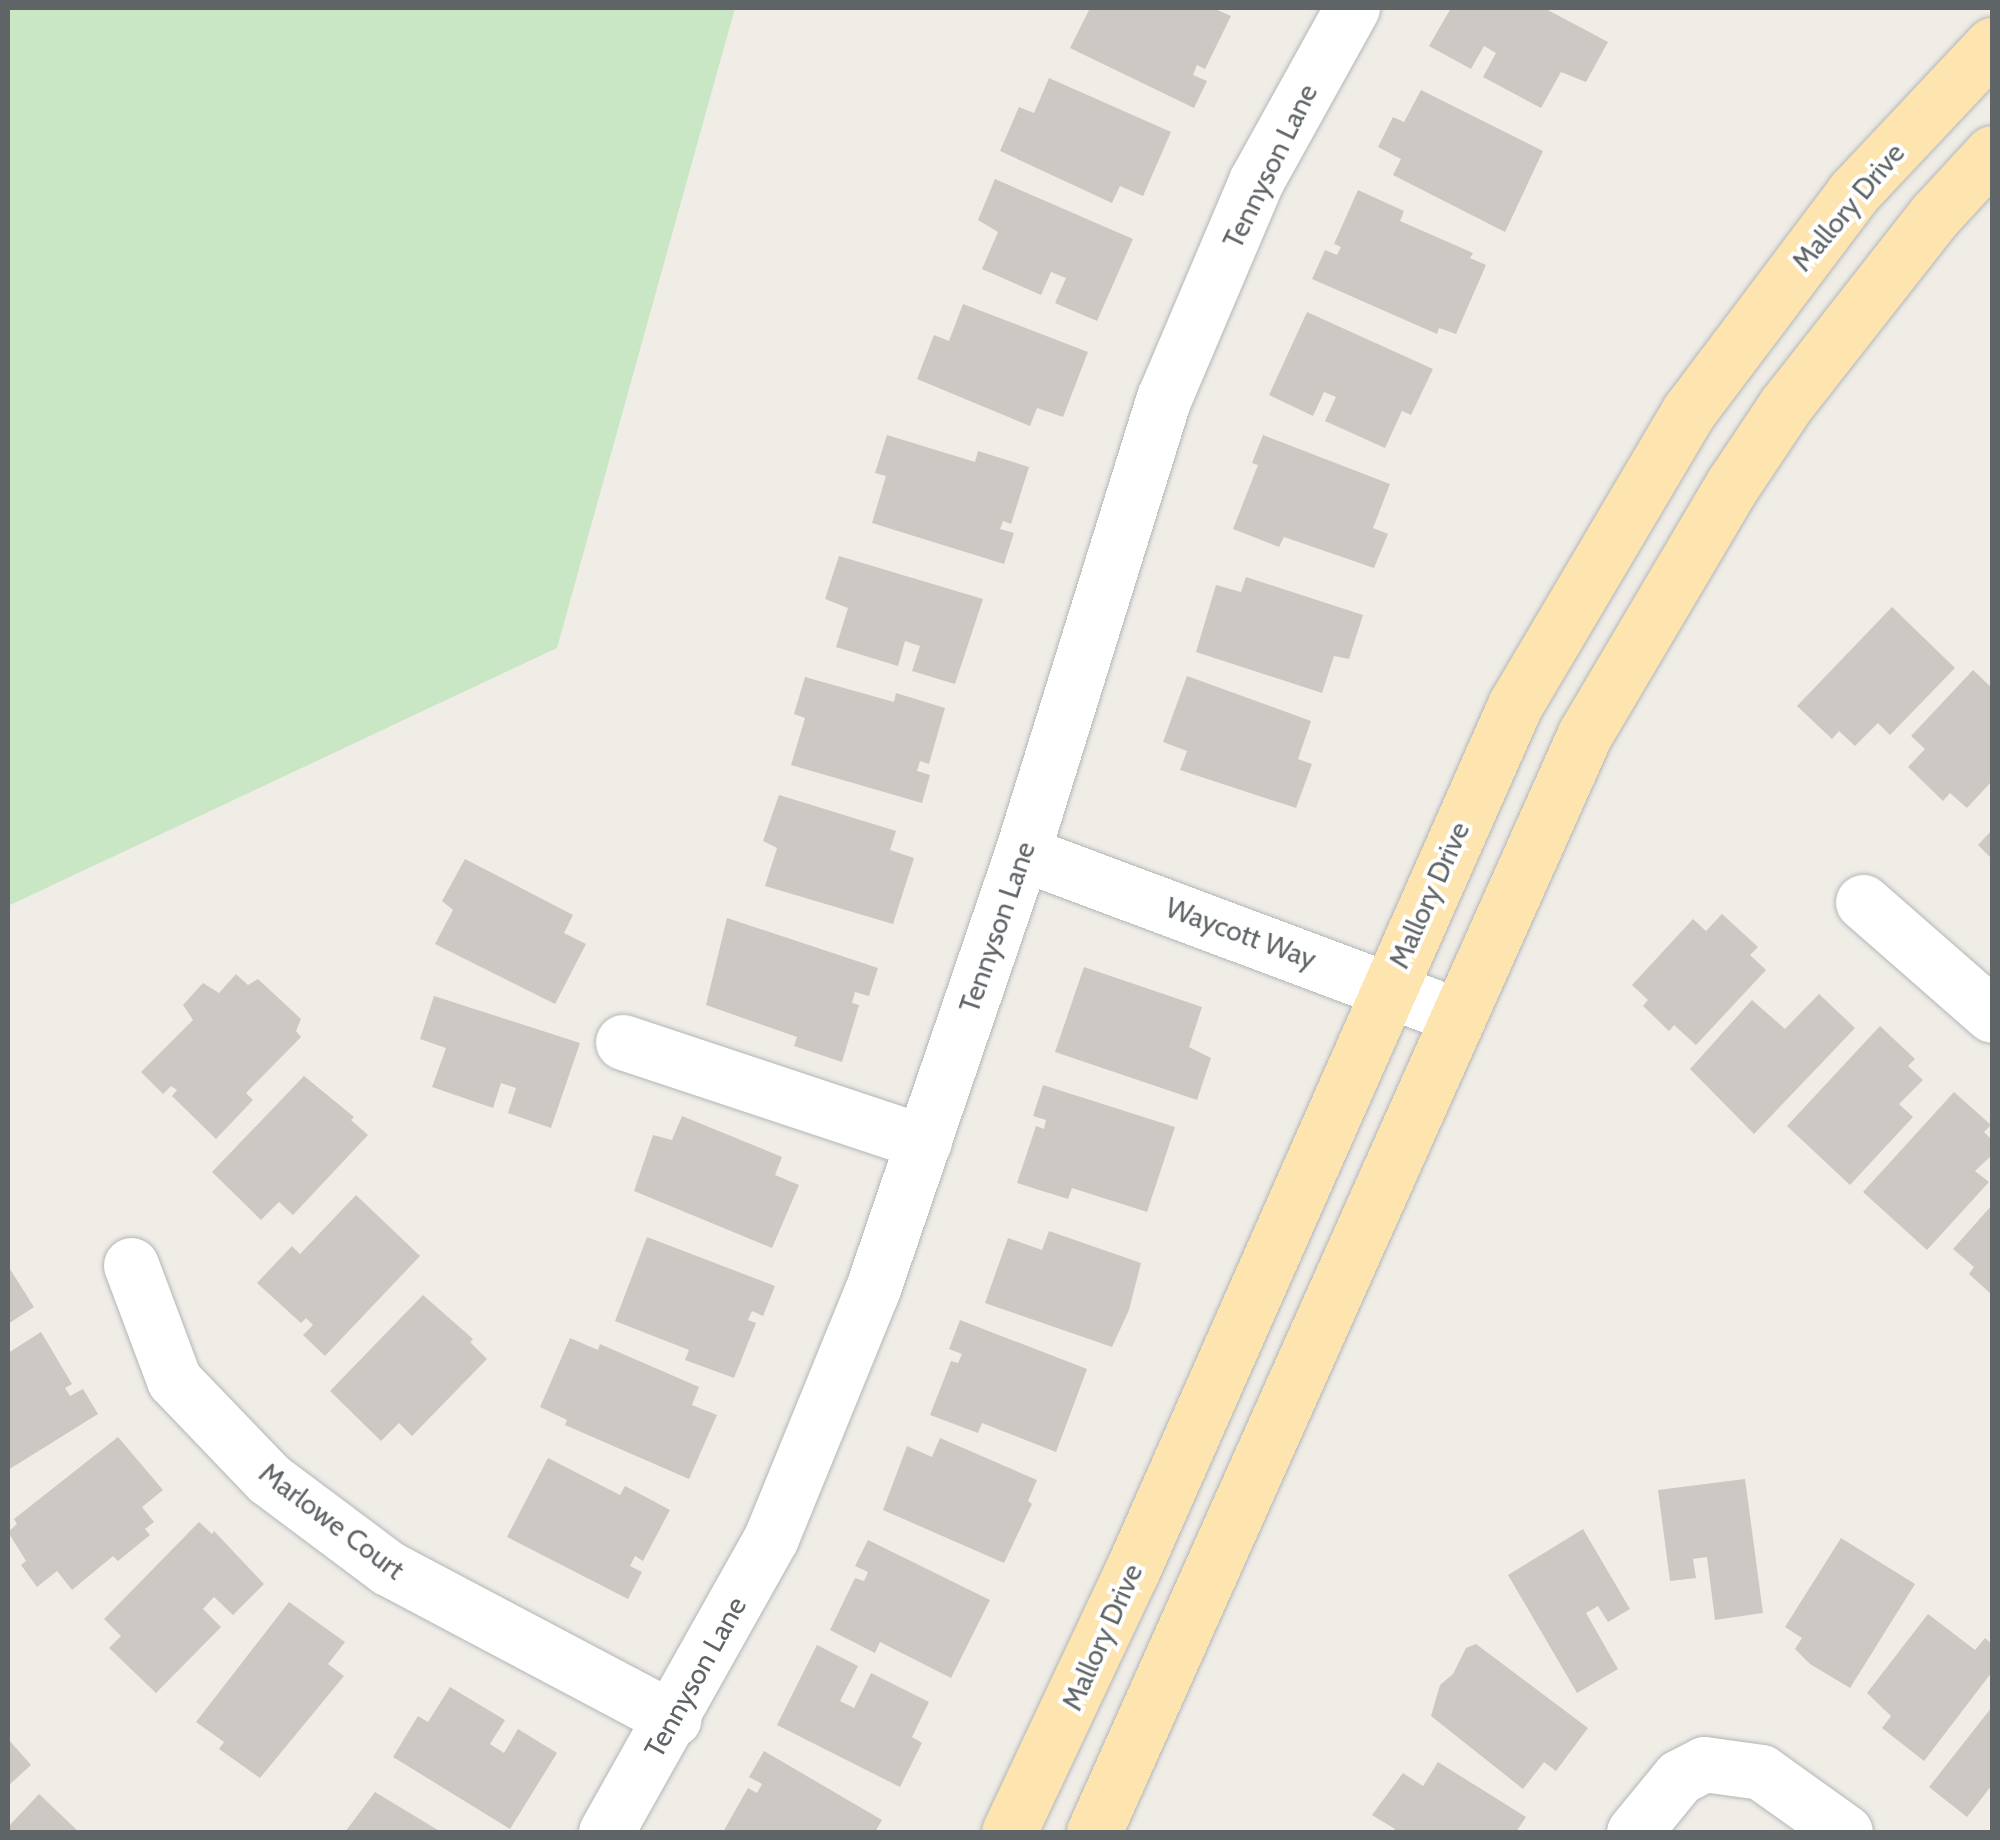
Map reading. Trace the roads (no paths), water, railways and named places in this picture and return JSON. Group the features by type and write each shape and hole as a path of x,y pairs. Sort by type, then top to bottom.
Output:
{"main road":[{"name":"Mallory Drive","path":"1009,1832 1132,1571 1514,705 1689,410 1854,193 1992,45"},
{"path":"1094,1832 1585,734 1733,484 1843,328 1992,153"}],"street":[{"name":"Tennyson Lane","path":"606,1832 673,1719 771,1538 872,1291 924,1142 1022,852 1164,398 1256,181 1352,8"},
{"name":"Waycott Way","path":"1022,852 1458,1016"},
{"path":"1864,902 1992,1015"},
{"path":"624,1042 924,1142"},
{"name":"Marlowe Court","path":"131,1265 174,1380 269,1480 388,1568 673,1719"},
{"path":"1634,1832 1679,1778 1704,1764 1734,1764 1761,1772 1845,1832"}]}
